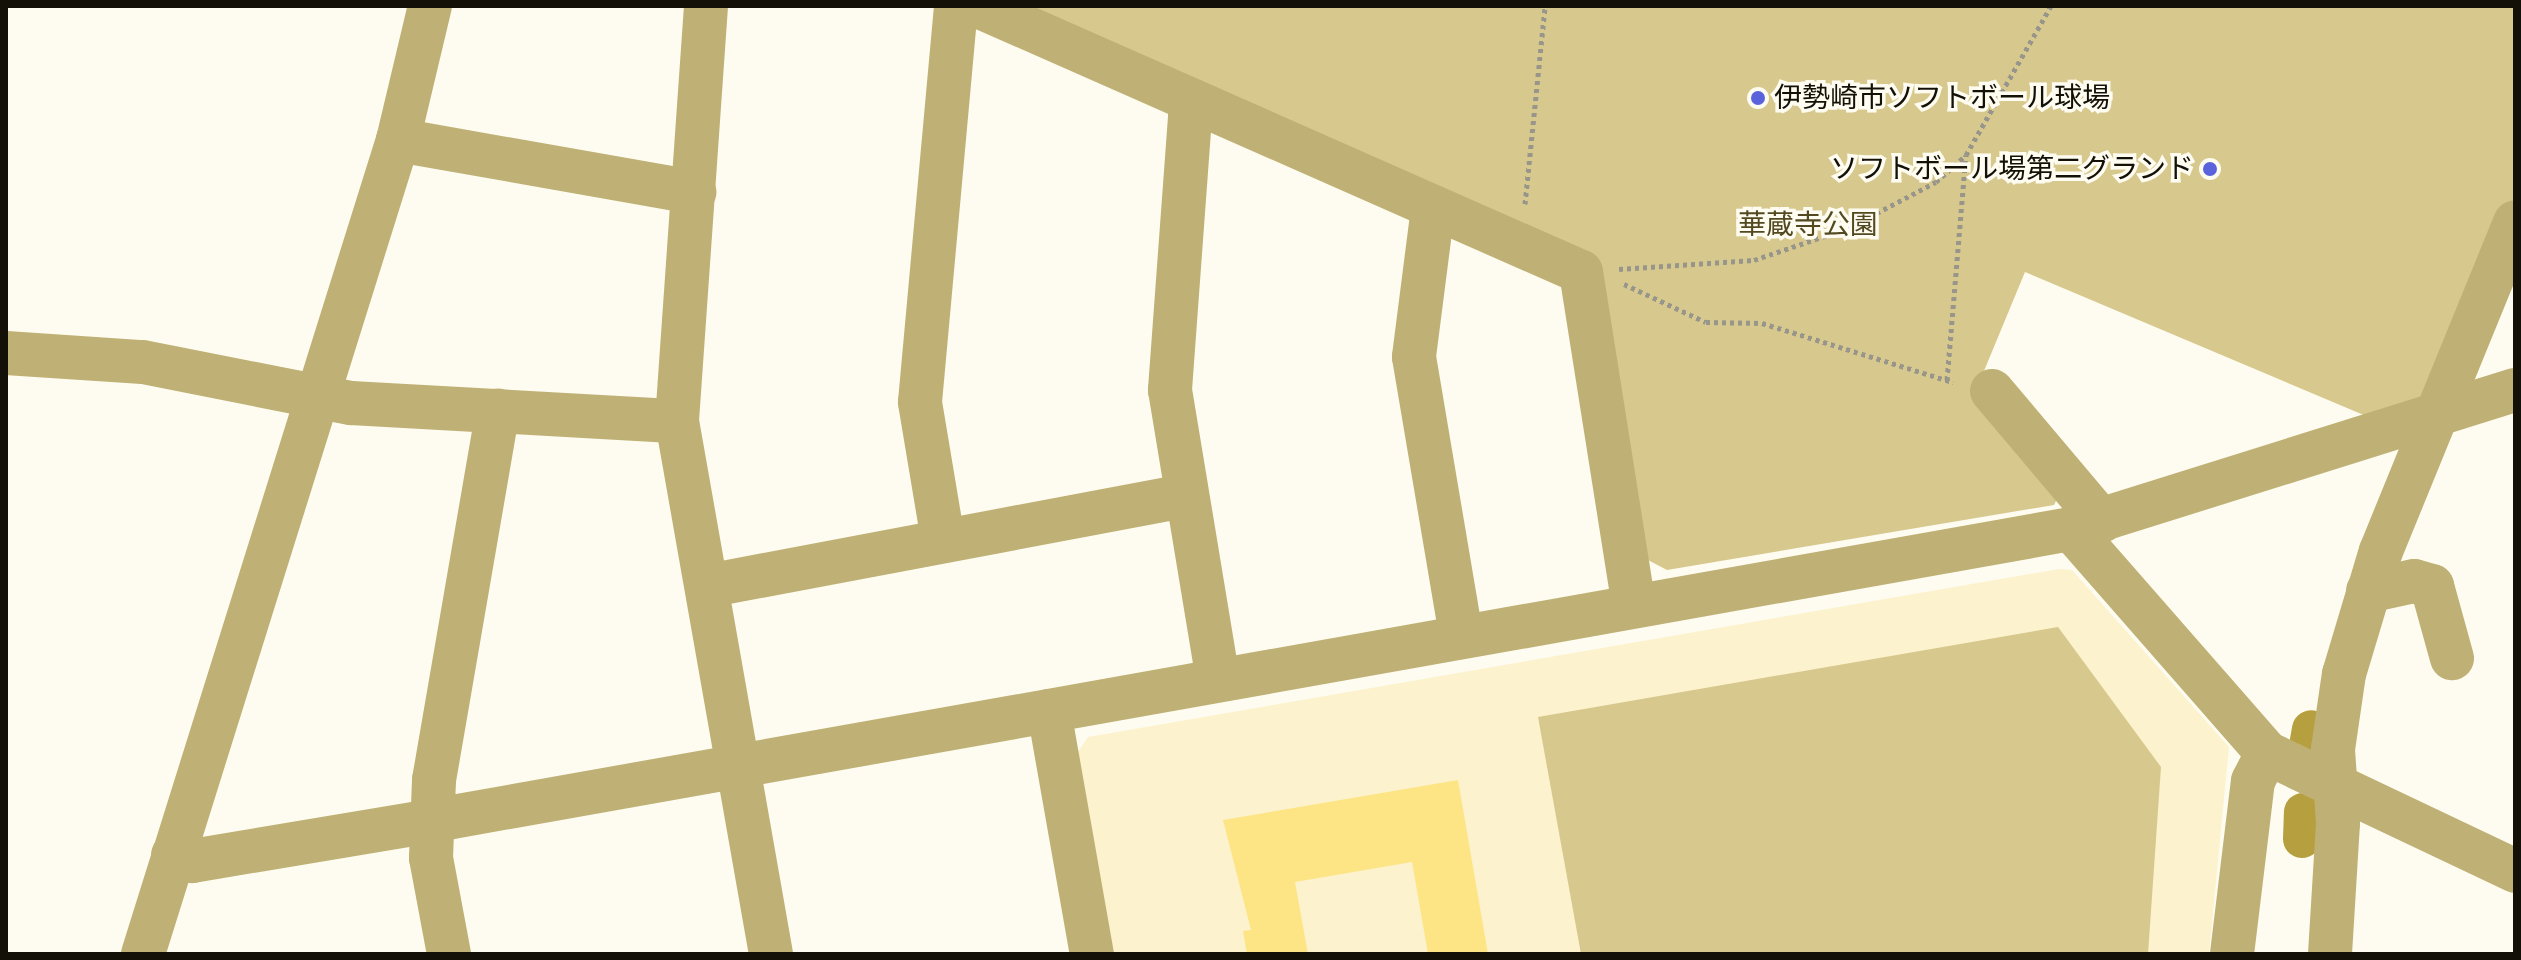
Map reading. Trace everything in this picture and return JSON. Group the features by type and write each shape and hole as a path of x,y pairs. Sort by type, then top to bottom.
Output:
{"street":[{"path":"143,954 398,140 430,6"},
{"path":"706,6 677,421 771,954"},
{"path":"943,540 920,402 956,6"},
{"path":"978,6 1197,106 1581,272 1634,605"},
{"path":"1197,106 1190,117 1170,390 1185,496 1218,680"},
{"path":"398,140 694,192"},
{"path":"1433,208 1414,357 1461,635"},
{"path":"2330,954 2335,789 2344,674 2368,591 2515,222"},
{"path":"6,353 143,362 318,392 351,403 677,421"},
{"path":"173,855 192,861 430,821 2087,525 2515,390"},
{"path":"1992,391 2087,525 2267,753 2335,789 2515,871"},
{"path":"449,954 430,821 498,411"},
{"path":"707,586 1185,496"},
{"path":"2368,591 2414,581 2432,586 2452,658"},
{"path":"1049,711 1092,954"},
{"path":"2232,954 2253,781 2267,753"}],"path":[{"path":"1524,214 1545,6"},
{"path":"1992,391 1762,323 1706,322 1629,288 1606,269 1754,260 1896,206 1966,155 2051,6"},
{"path":"1947,380 1966,155"}],"shaded area":[{"path":"2059,569 2072,570 2229,747 2209,954 1108,954 1073,759 1088,737"}],"green space":[{"name":"華蔵寺公園","path":"1011,6 2515,6 2515,195 2440,395 2366,416 2025,272 1979,383 2060,493 2054,505 1667,570 1646,559 1593,259"},
{"path":"2058,627 2161,767 2148,954 1581,954 1538,717"}],"building":[{"path":"1458,780 1488,954 1428,954 1412,862 1295,882 1308,954 1247,954 1243,931 1251,930 1223,820"}],"waterway":[{"path":"2308,746 2311,729"},
{"path":"2302,839 2303,812"}],"place":[{"name":"伊勢崎市ソフトボール球場","path":"1758,98"},
{"name":"ソフトボール場第二グランド","path":"2210,169"}]}
